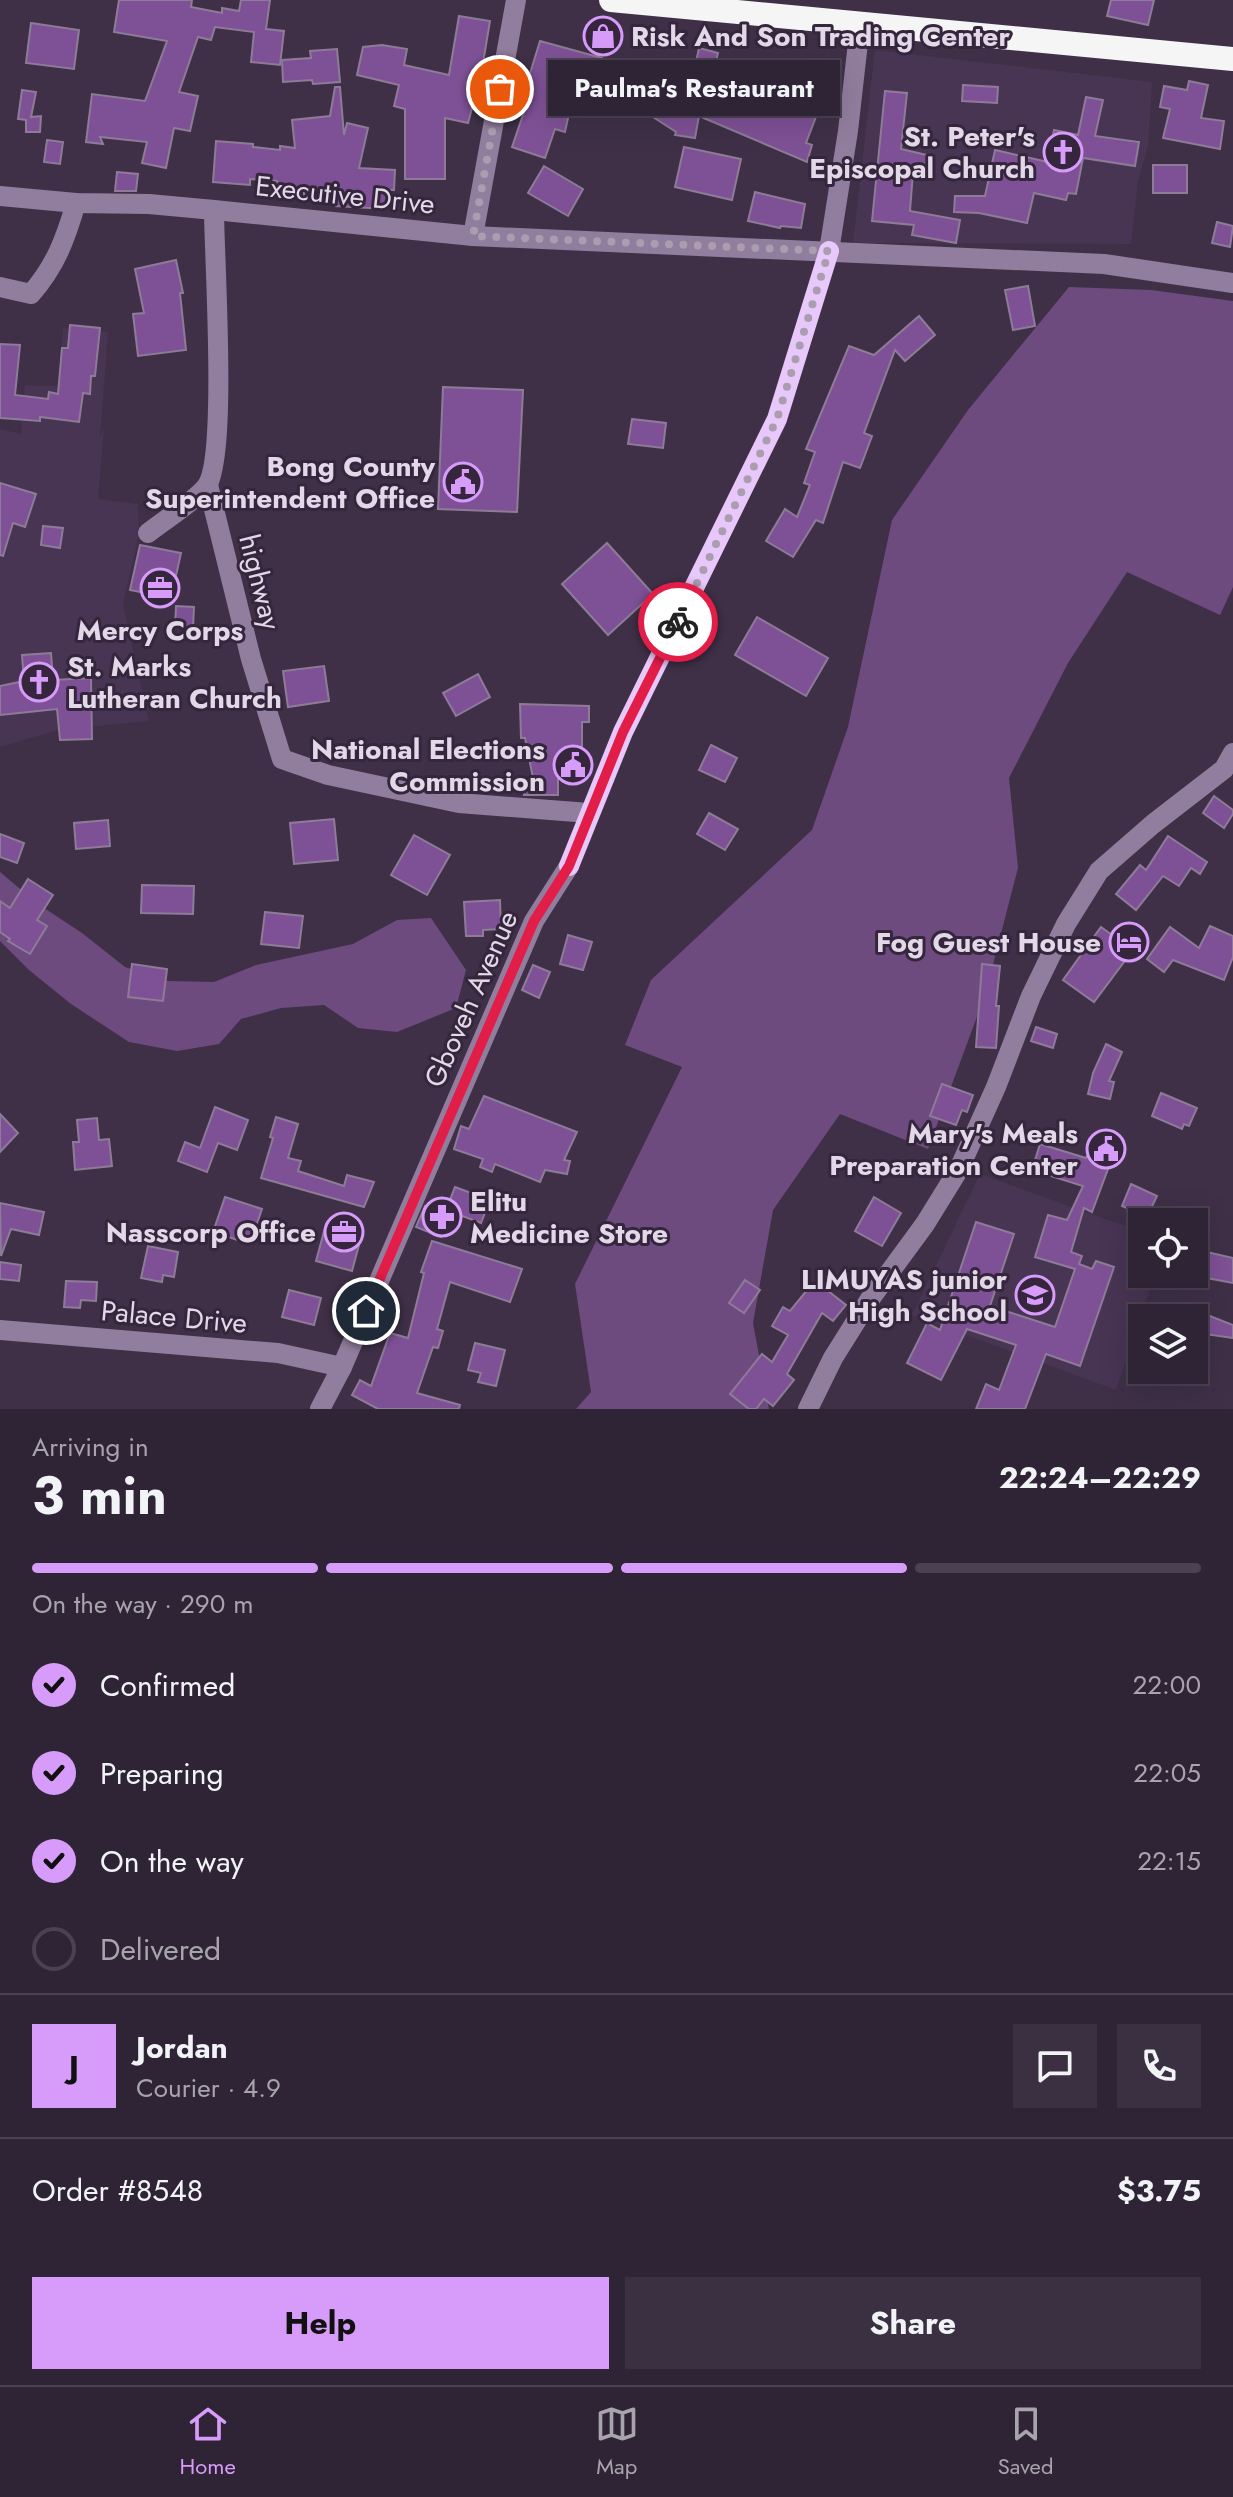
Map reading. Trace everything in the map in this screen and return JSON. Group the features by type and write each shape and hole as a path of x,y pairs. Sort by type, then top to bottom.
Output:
{"highway":[{"path":"611,0 1233,59"}],"main road":[{"name":"Gboveh Avenue","path":"569,866 623,732 777,419 829,251"}],"street":[{"path":"473,236 516,0"},
{"name":"Gboveh Avenue","path":"829,251 848,131 860,25"},
{"name":"Executive Drive","path":"0,196 76,203 149,204 473,236 1104,264 1233,283"},
{"path":"0,287 31,294 46,277 63,246 76,203"},
{"name":"highway","path":"214,210 219,355 216,452 208,485 251,659 282,759 328,775 459,803 589,813"},
{"path":"148,533 208,485"},
{"path":"808,1409 833,1358 959,1169 996,1087 1031,996 1066,924 1099,871 1224,769 1233,753"},
{"name":"Gboveh Avenue","path":"320,1409 342,1367 534,921 569,866"},
{"name":"Palace Drive","path":"0,1330 278,1353 342,1367"}],"shaded area":[{"path":"875,50 1152,82 1148,145 1138,182 1131,244 853,243"},
{"path":"1069,287 1151,290 1233,301 1233,587 1220,615 1127,572 1068,663 1009,778 1018,868 985,995 928,1149 840,1114 773,1210 753,1323 769,1409 576,1409 591,1392 575,1284 682,1067 625,1045 651,980 812,830 848,727 892,520 968,410"},
{"path":"63,328 108,332 98,499 138,504 139,535 123,604 149,721 58,730 0,747 0,429 21,434 25,385 59,386"},
{"path":"0,872 38,904 125,967 168,981 214,982 256,965 353,944 397,920 431,918 466,970 456,1008 397,1032 358,1028 324,1005 281,1008 241,1019 219,1044 177,1051 129,1042 71,1004 29,970 0,941"},
{"name":"LIMUYAS junior High School","path":"980,1174 1128,1227 1128,1288 1150,1288 1145,1304 1128,1304 1128,1354 1116,1390 912,1315"}],"building":[{"path":"119,0 192,0 191,7 222,13 222,8 239,11 241,0 270,0 266,29 284,31 280,65 251,62 254,32 215,27 211,40 198,37 179,92 198,96 190,131 174,128 166,168 142,163 147,142 100,137 103,144 86,142 92,94 145,101 167,41 114,32"},
{"path":"1111,0 1154,0 1148,25 1107,16"},
{"path":"459,16 490,21 481,75 468,123 445,118 445,179 405,179 405,109 394,106 399,85 357,75 363,47 382,45 407,49 404,65 449,75"},
{"path":"31,23 79,30 74,69 26,63"},
{"path":"540,41 602,58 586,114 570,109 565,132 555,129 545,158 512,147 530,94 524,93"},
{"path":"699,48 718,53 709,91 764,115 779,78 824,96 806,143 812,145 807,162 699,116 695,138 675,135 676,132 653,117 677,80 664,75 670,61 694,71"},
{"path":"337,49 340,82 283,82 282,60 311,58 310,51"},
{"path":"1189,81 1208,85 1201,118 1224,121 1220,149 1163,138 1170,109 1160,107 1164,86 1187,90"},
{"path":"963,85 998,87 997,103 962,101"},
{"path":"335,87 340,87 344,135 347,123 368,128 359,168 395,170 394,190 387,190 386,209 336,206 337,199 304,196 304,191 277,189 277,181 250,179 250,185 213,182 216,141 280,150 280,146 295,148 292,120 330,116"},
{"path":"22,90 36,92 31,117 41,116 40,132 26,132 26,120 18,119"},
{"path":"885,91 907,93 901,149 927,155 924,173 913,172 910,211 960,220 956,243 912,235 914,225 872,221"},
{"path":"1086,97 1103,100 1095,136 1139,142 1135,166 1083,158 1076,194 1068,193 1066,200 1034,193 1027,223 979,213 954,212 955,196 985,196 995,150 1048,162 1054,130 1078,135"},
{"path":"47,140 63,142 60,164 44,162"},
{"path":"684,147 741,159 732,200 675,187"},
{"path":"1153,165 1187,165 1187,193 1153,193"},
{"path":"544,166 583,189 568,216 528,193"},
{"path":"117,172 138,174 136,191 115,191"},
{"path":"755,192 805,204 801,228 780,228 748,221"},
{"path":"1217,222 1233,226 1230,247 1212,243"},
{"path":"176,260 183,293 180,293 186,350 138,356 133,314 144,313 135,269"},
{"path":"1028,286 1035,326 1013,330 1005,290"},
{"path":"919,316 935,335 905,361 895,350 864,433 872,436 860,468 843,462 823,523 816,520 793,557 766,541 785,509 797,517 810,485 804,483 815,452 806,449 849,346 874,355"},
{"path":"70,325 100,328 95,376 91,376 90,394 83,393 79,422 40,417 40,421 0,418 0,344 20,345 15,395 48,399 49,392 58,394 62,348 68,348"},
{"path":"443,387 523,390 517,512 438,509"},
{"path":"632,419 666,423 663,448 628,444"},
{"path":"0,483 36,494 25,527 13,523 3,556 0,555"},
{"path":"43,526 63,528 60,548 41,545"},
{"path":"607,543 653,594 608,635 562,584"},
{"path":"140,545 181,553 171,598 130,590"},
{"path":"176,606 194,607 193,628 175,627"},
{"path":"757,617 828,658 806,696 735,655"},
{"path":"51,653 53,680 91,678 92,739 60,740 57,709 0,715 0,686 24,681 22,655"},
{"path":"324,666 329,701 288,707 283,671"},
{"path":"478,674 490,697 456,716 443,693"},
{"path":"520,704 589,706 589,722 582,722 582,768 558,765 558,795 524,795 524,783 534,783 525,738 521,738"},
{"path":"711,745 737,758 725,782 699,770"},
{"path":"1214,796 1233,810 1224,828 1203,813"},
{"path":"709,813 738,829 725,850 697,834"},
{"path":"334,819 338,860 294,864 290,823"},
{"path":"108,820 110,846 76,849 74,823"},
{"path":"0,834 24,843 17,863 0,857"},
{"path":"414,835 450,855 427,895 391,875"},
{"path":"1168,836 1207,862 1200,874 1191,868 1179,886 1163,876 1136,910 1116,894 1140,865 1146,870"},
{"path":"28,879 53,895 37,920 47,926 30,954 8,941 10,939 0,932 0,901 10,908"},
{"path":"142,885 194,886 193,914 141,913"},
{"path":"500,900 501,929 483,930 483,936 466,936 464,902"},
{"path":"265,912 303,916 299,948 261,944"},
{"path":"1210,926 1233,936 1233,957 1224,980 1173,960 1164,972 1147,959 1170,927 1199,948"},
{"path":"1101,927 1133,950 1094,1002 1063,980"},
{"path":"568,935 592,942 583,970 560,964"},
{"path":"132,964 167,969 163,1001 128,997"},
{"path":"982,964 1000,966 996,1048 976,1047"},
{"path":"533,965 550,972 539,998 522,990"},
{"path":"1036,1027 1057,1034 1053,1048 1031,1041"},
{"path":"1106,1044 1122,1052 1109,1081 1114,1082 1110,1099 1088,1094 1093,1073"},
{"path":"942,1084 973,1095 967,1112 962,1110 956,1125 930,1116"},
{"path":"1161,1093 1197,1108 1189,1126 1184,1124 1182,1129 1152,1116"},
{"path":"484,1096 577,1132 564,1160 570,1161 567,1174 545,1170 540,1182 495,1164 492,1172 480,1167 483,1159 454,1149 461,1126 469,1129"},
{"path":"215,1107 248,1120 237,1150 218,1143 207,1172 178,1161 185,1142 200,1148"},
{"path":"0,1114 18,1133 0,1152"},
{"path":"276,1117 298,1124 288,1158 301,1161 298,1171 344,1186 347,1175 374,1182 364,1207 261,1178"},
{"path":"97,1118 99,1140 109,1139 112,1166 75,1170 73,1142 79,1142 77,1120"},
{"path":"1040,1144 1086,1158 1088,1154 1111,1161 1092,1212 1084,1208 1071,1252 1082,1256 1079,1264 1092,1269 1096,1261 1114,1267 1080,1366 1046,1354 1025,1409 976,1409 986,1384 999,1390 1016,1345 967,1329 941,1380 907,1363 927,1323 940,1330 976,1222 1014,1234 990,1306 1055,1327 1075,1269 1035,1257 1048,1215 1067,1220 1083,1186 1032,1170"},
{"path":"1131,1184 1157,1196 1151,1208 1122,1206"},
{"path":"455,1187 490,1200 481,1223 446,1210"},
{"path":"225,1197 262,1209 250,1244 213,1232"},
{"path":"874,1197 901,1213 882,1246 855,1231"},
{"path":"0,1203 44,1212 39,1235 11,1229 1,1256"},
{"path":"425,1206 450,1216 441,1237 416,1227"},
{"path":"326,1224 362,1234 352,1271 316,1261"},
{"path":"432,1241 522,1269 510,1302 450,1282 437,1329 443,1331 438,1348 433,1347 417,1393 460,1405 459,1409 378,1409 352,1395 360,1380 371,1386 390,1333 408,1338 424,1273 421,1272"},
{"path":"148,1246 178,1252 174,1277 163,1275 162,1282 141,1278"},
{"path":"1208,1252 1233,1258 1233,1283 1208,1278"},
{"path":"0,1262 21,1265 19,1281 0,1279"},
{"path":"745,1280 760,1290 744,1313 729,1303"},
{"path":"66,1281 97,1282 96,1301 81,1300 80,1308 64,1307"},
{"path":"812,1284 820,1291 823,1287 846,1305 833,1321 822,1313 787,1374 794,1380 773,1406 764,1399 756,1409 749,1409 730,1394 762,1354 772,1362 788,1335 772,1326 783,1307 790,1311"},
{"path":"289,1290 321,1298 314,1325 282,1317"},
{"path":"1208,1315 1233,1325 1233,1338 1208,1334"},
{"path":"475,1343 505,1350 496,1386 478,1382 481,1373 468,1370"}],"way so far":[{"path":"500,89 473,236 829,251 777,419 678,622"}],"place":[{"name":"Risk And Son Trading Center","path":"603,36"},
{"name":"Paulma's Restaurant","path":"500,89"},
{"name":"St. Peter's Episcopal Church","path":"1063,152"},
{"name":"Bong County Superintendent Office","path":"463,482"},
{"name":"Mercy Corps","path":"160,588"},
{"name":"St. Marks Lutheran Church","path":"39,682"},
{"name":"National Elections Commission","path":"573,765"},
{"name":"Fog Guest House","path":"1129,942"},
{"name":"Mary's Meals Preparation Center","path":"1106,1149"},
{"name":"Elitu Medicine Store","path":"442,1217"},
{"name":"Nasscorp Office","path":"344,1232"},
{"name":"LIMUYAS junior High School","path":"1035,1295"}],"route":[{"path":"366,1311 534,921 569,866 623,732 678,622"}]}
